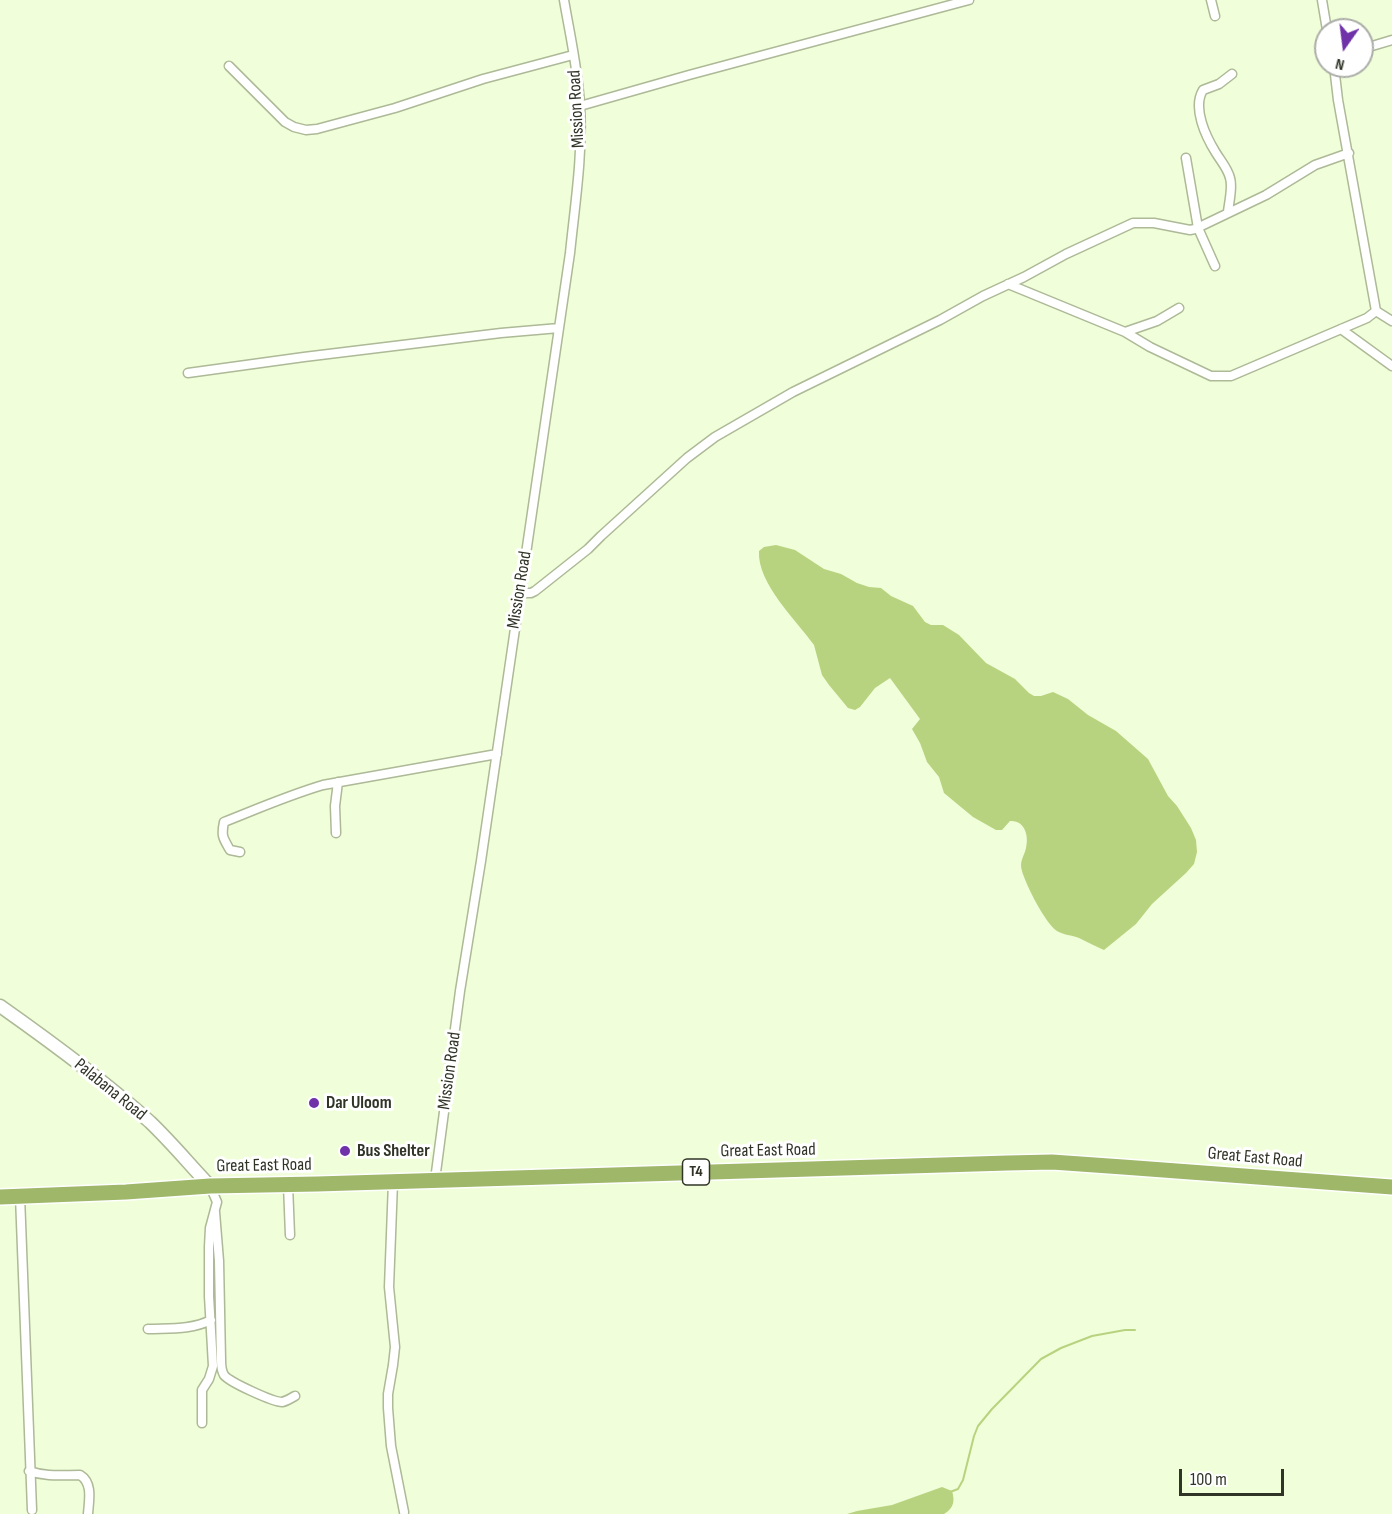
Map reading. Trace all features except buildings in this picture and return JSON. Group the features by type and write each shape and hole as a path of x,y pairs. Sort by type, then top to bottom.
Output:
{"highway":[{"name":"Great East Road","path":"0,1197 210,1186 1052,1162 1392,1187"}],"street":[{"name":"Mission Road","path":"435,1180 460,991 570,253 579,167 580,106 564,0"},
{"path":"580,106 969,0"},
{"path":"1211,0 1215,16"},
{"path":"1322,0 1325,18"},
{"path":"1374,45 1392,39"},
{"path":"230,66 285,122 306,130 349,121 483,79 573,55"},
{"path":"1228,212 1230,179 1204,129 1199,107 1200,94 1203,90 1219,84 1232,74"},
{"path":"1335,78 1376,311 1392,321"},
{"path":"520,593 535,591 572,563 687,458 715,437 793,392 845,368 1065,254 1133,224 1154,223 1190,230 1198,228 1266,195 1315,165 1349,153"},
{"path":"1186,158 1198,228 1215,266"},
{"path":"1008,284 1125,332 1150,347 1214,377 1231,376 1367,318 1376,311"},
{"path":"1125,332 1157,321 1179,308"},
{"path":"188,373 282,359 559,328"},
{"path":"1341,329 1392,366"},
{"path":"240,852 230,850 225,842 221,834 224,822 302,791 338,782 497,753"},
{"path":"336,833 335,806 338,782"},
{"name":"Palabana Road","path":"0,1006 81,1065 136,1110 169,1141 210,1186"},
{"path":"393,1182 389,1287 395,1347 388,1408 391,1446 404,1512"},
{"path":"288,1185 290,1235"},
{"path":"202,1423 202,1390 213,1366 209,1247 210,1228 217,1202 210,1186"},
{"path":"20,1196 32,1510"},
{"path":"215,1212 219,1261 222,1370 228,1379 277,1401 288,1400 295,1395"},
{"path":"148,1329 184,1328 211,1320"},
{"path":"30,1471 39,1475 80,1474 83,1476 88,1485 88,1514"}],"shaded area":[{"path":"776,545 795,550 824,569 841,574 857,583 881,588 891,596 913,606 925,622 931,625 943,625 959,635 986,663 1015,679 1029,693 1041,696 1053,692 1068,699 1088,715 1116,731 1148,759 1168,796 1191,828 1196,840 1197,852 1194,864 1152,904 1136,924 1104,950 1057,931 1042,912 1021,868 1027,839 1025,830 1019,823 1010,821 1002,830 996,830 973,817 944,793 939,777 927,762 912,729 920,719 890,678 875,688 855,710 848,708 829,685 822,675 814,645 779,601 764,576 759,551 764,547"},
{"path":"942,1487 952,1491 953,1498 952,1507 944,1514 847,1514 892,1505"}],"waterway":[{"path":"950,1492 958,1489 963,1480 978,1426 1041,1359 1061,1348 1092,1336 1135,1330"}],"place":[{"name":"Dar Uloom","path":"314,1103"},
{"name":"Bus Shelter","path":"345,1151"}]}
